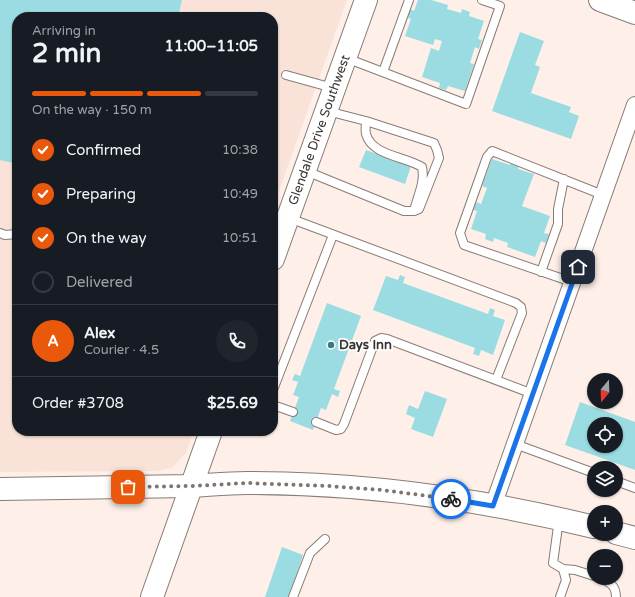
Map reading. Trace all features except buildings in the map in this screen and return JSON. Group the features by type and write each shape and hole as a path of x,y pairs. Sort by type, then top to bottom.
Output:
{"main road":[{"name":"Glendale Drive Southwest","path":"278,245 366,0"},
{"path":"600,0 635,13"},
{"path":"152,597 209,436"},
{"path":"0,488 192,486 247,483 328,486 417,494 559,518 587,525"},
{"path":"623,535 635,538"}],"street":[{"path":"493,506 635,105"}],"lane":[{"path":"383,72 409,0"},
{"path":"345,58 466,104 501,3 482,0"},
{"path":"286,75 334,88"},
{"path":"305,171 404,211 414,211 420,209 439,158 434,143 366,121 326,111"},
{"path":"366,121 366,134 373,145 386,154 415,162 422,167 424,175 414,211"},
{"path":"572,282 464,245 460,234 486,157 492,151 603,195"},
{"path":"542,272 558,224 558,209 564,179"},
{"path":"288,218 516,303 521,307 522,313 496,380"},
{"path":"0,233 5,235 12,234"},
{"path":"278,377 333,235"},
{"path":"316,422 336,430 341,429 375,341 380,338 387,339 532,394"},
{"path":"278,407 294,412"},
{"path":"515,444 587,470"},
{"path":"623,484 635,488"},
{"path":"559,518 553,563 563,569 575,570 587,574"},
{"path":"294,597 310,553 325,539"},
{"path":"560,597 566,580 563,569"},
{"path":"612,585 614,587 616,597"}],"shaded area":[{"path":"0,0 347,0 278,194 278,12 12,12 12,436 192,436 186,453 172,468 157,471 0,472"}],"way so far":[{"path":"128,487 247,483 328,486 382,490 451,499"}],"place":[{"name":"Days Inn","path":"331,345"}],"route":[{"path":"451,499 493,506 578,267"}]}
